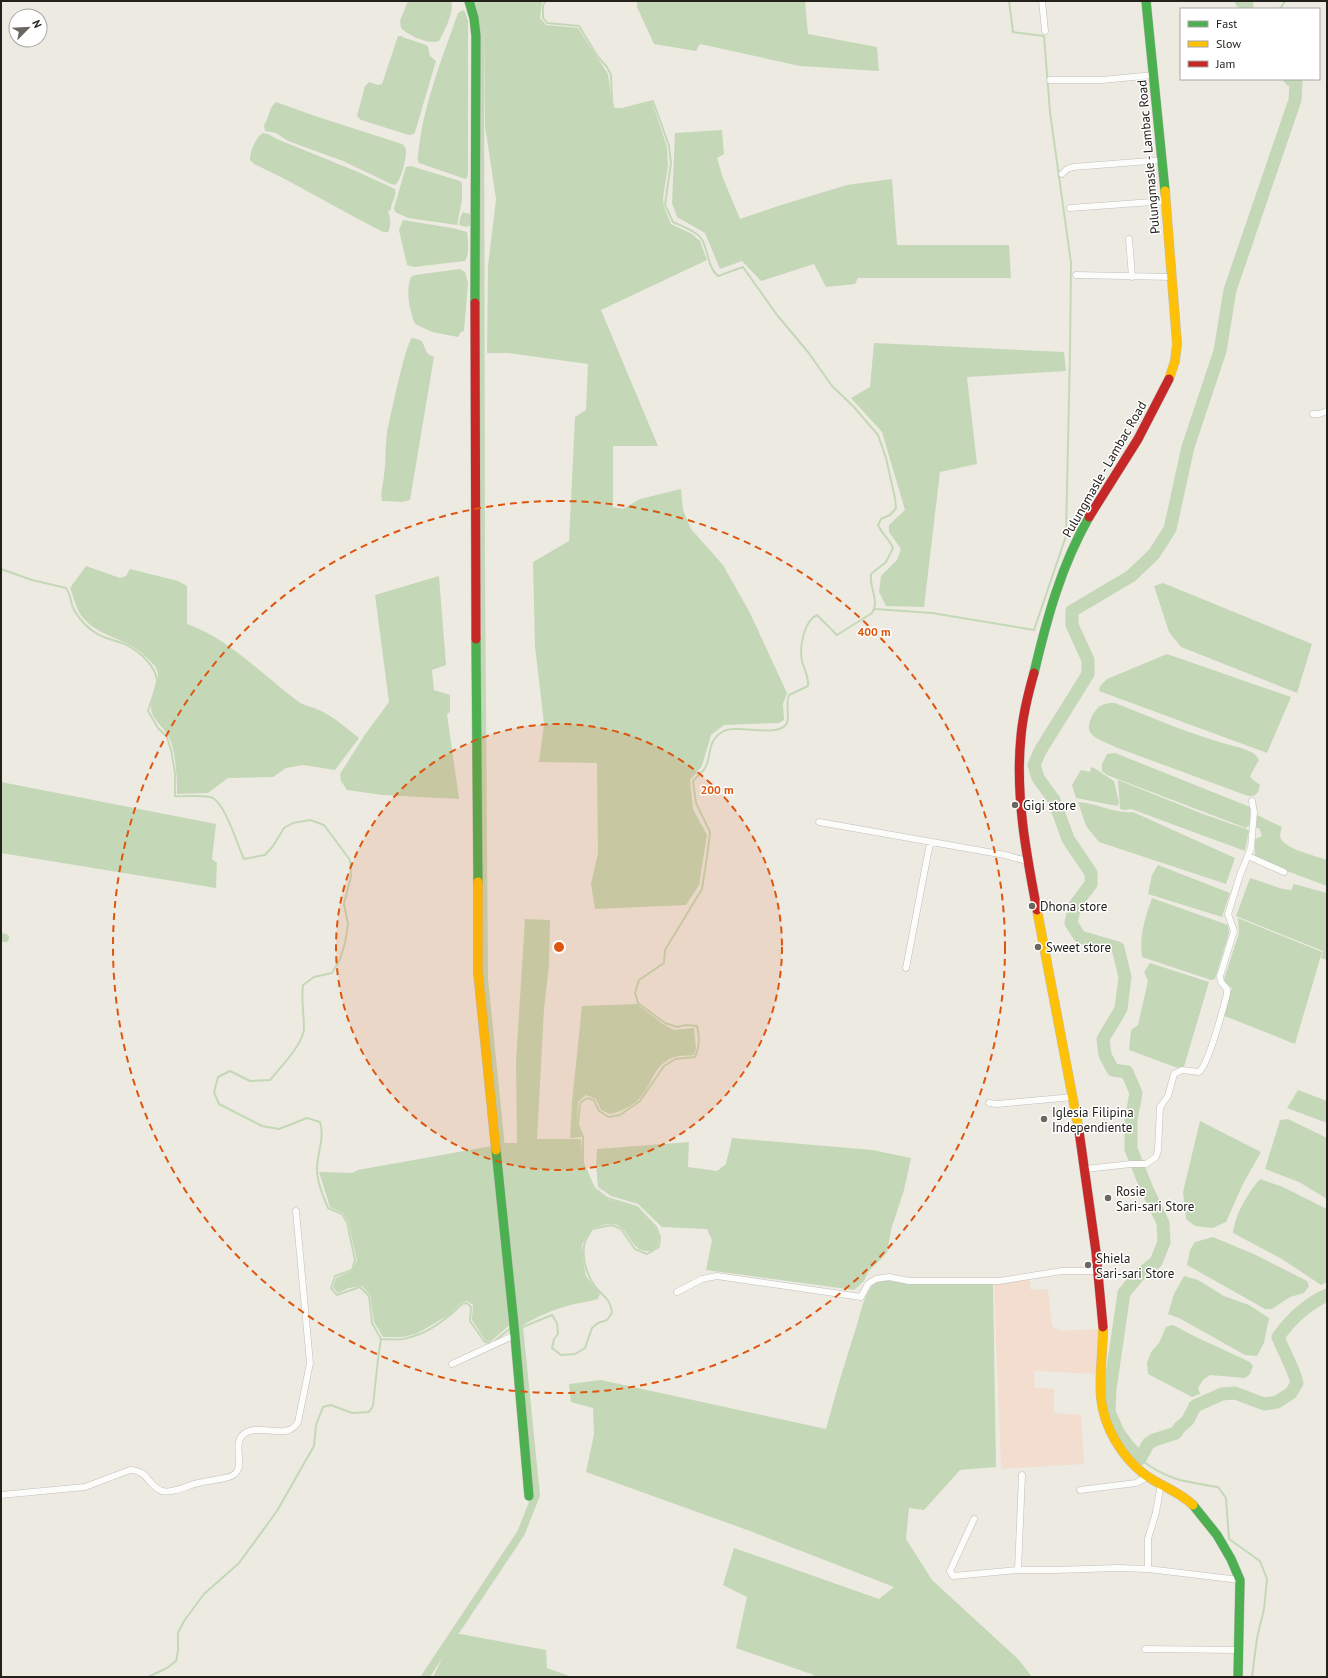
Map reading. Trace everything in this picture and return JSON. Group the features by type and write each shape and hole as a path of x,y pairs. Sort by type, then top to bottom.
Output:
{"street":[{"path":"469,1 474,18 476,36 474,343 478,972 514,1329 529,1496"},
{"path":"1042,1 1044,31"},
{"name":"Pulungmasle - Lambac Road","path":"1146,1 1166,201 1177,356 1173,371 1139,440 1079,535 1061,576 1042,638 1024,713 1021,739 1020,800 1027,861 1074,1097 1099,1271 1104,1327 1100,1398 1106,1420 1120,1447 1132,1463 1147,1477 1173,1489 1197,1506 1236,1567 1240,1580 1238,1677"},
{"path":"1050,80 1102,80 1154,75"},
{"path":"1062,174 1067,169 1073,167 1162,160"},
{"path":"1070,208 1166,201"},
{"path":"1129,239 1132,277"},
{"path":"1076,276 1172,277"},
{"path":"1312,414 1319,414 1327,411"},
{"path":"1085,1169 1131,1164 1146,1164 1156,1157 1158,1150 1160,1107 1168,1096 1174,1074 1182,1070 1197,1072 1202,1071 1215,1035 1227,992 1225,986 1221,982 1220,976 1234,931 1228,914 1240,875 1248,856 1253,834 1252,800"},
{"path":"819,822 930,843 1005,855 1027,861"},
{"path":"906,968 930,843"},
{"path":"1248,856 1284,872"},
{"path":"989,1103 997,1104 1074,1097"},
{"path":"1,1495 85,1487 130,1470 138,1470 162,1491 228,1478 234,1475 240,1465 239,1440 243,1435 254,1430 286,1431 296,1426 310,1363 296,1211"},
{"path":"676,1292 702,1279 717,1276 861,1297 868,1284 876,1279 889,1277 909,1281 999,1281 1062,1272 1099,1271"},
{"path":"452,1364 514,1329"},
{"path":"1018,1570 1022,1475"},
{"path":"1080,1490 1136,1483 1147,1477"},
{"path":"1148,1569 1148,1539 1156,1512 1160,1484"},
{"path":"974,1519 951,1567 951,1574 957,1577 1018,1570 1118,1568 1148,1569 1240,1580"},
{"path":"1145,1649 1239,1650"}],"shaded area":[{"path":"408,1 451,1 452,10 439,41 429,42 418,39 408,34 401,28 400,21"},
{"path":"478,1 544,1 542,3 540,18 546,25 578,28 608,74 613,109 622,110 652,102 667,147 668,166 663,198 664,207 671,224 692,234 700,241 707,260 601,310 658,446 613,446 613,507 623,509 640,499 681,489 683,510 691,529 723,565 750,613 787,693 783,704 784,720 779,723 724,725 711,735 702,766 690,780 693,809 707,835 699,885 686,905 595,909 591,884 598,853 597,763 539,762 544,724 535,646 533,562 569,541 575,417 586,410 588,364 508,353 487,353 488,266 496,199 485,126 484,22"},
{"path":"637,1 805,1 808,34 877,47 879,71 800,66 700,44 696,51 654,44 637,7"},
{"path":"463,10 468,21 468,173 467,178 465,179 419,163 418,161 422,129 435,78 458,13"},
{"path":"398,36 403,36 402,37 426,45 430,56 436,61 415,132 414,134 409,135 361,120 357,116 365,86 369,82 378,85 382,84"},
{"path":"276,102 405,146 406,155 403,170 397,183 395,185 391,184 343,161 288,141 276,133 265,131 264,125 273,104"},
{"path":"722,130 724,154 717,158 723,178 740,219 847,185 892,179 897,245 1009,245 1011,278 858,278 855,284 826,287 814,264 761,281 742,261 720,269 705,233 677,217 672,203 675,133"},
{"path":"263,133 395,189 391,209 388,212 390,217 390,228 388,232 383,232 254,164 250,160 252,149 255,142"},
{"path":"411,166 460,181 462,183 462,200 457,225 408,218 395,212 394,208 406,167"},
{"path":"463,212 470,214 470,225 467,227 459,225"},
{"path":"403,220 467,232 467,258 465,261 414,267 407,265 399,230"},
{"path":"460,269 465,272 468,283 464,331 461,332 458,337 432,332 415,324 411,313 408,295 411,277 415,275"},
{"path":"412,338 420,340 428,354 434,357 410,500 402,502 382,501 381,492 385,471 387,433 402,367"},
{"path":"874,343 1064,352 1066,371 967,377 977,464 940,472 924,607 886,606 879,592 881,576 897,560 901,549 889,532 889,525 905,510 882,432 851,398 870,387"},
{"path":"86,566 120,578 126,576 130,569 178,581 187,586 187,624 203,631 232,648 299,702 338,721 359,738 335,770 303,765 286,768 273,777 228,778 208,793 177,794 176,765 171,743 167,733 154,717 151,709 151,704 158,681 157,670 139,650 93,627 80,614 70,588"},
{"path":"439,576 446,665 432,670 434,690 450,695 450,712 447,714 459,799 382,795 347,790 341,781 340,774 364,736 389,702 375,595"},
{"path":"1163,583 1312,644 1297,693 1181,647 1169,632 1154,586"},
{"path":"1167,654 1291,697 1267,753 1099,691 1100,686 1107,679"},
{"path":"1115,703 1190,732 1250,751 1258,757 1259,760 1250,776 1260,785 1258,792 1254,796 1248,796 1115,747 1098,739 1090,732 1090,722 1093,714 1100,706"},
{"path":"1115,753 1250,807 1250,824 1246,828 1107,775 1102,771 1102,764 1107,754"},
{"path":"1091,767 1114,781 1119,803 1117,806 1076,798 1072,785 1081,770 1090,772"},
{"path":"1118,780 1203,814 1249,830 1245,851 1131,809 1120,809"},
{"path":"1,782 216,824 212,859 217,863 216,888 1,853"},
{"path":"1078,802 1113,810 1133,812 1235,858 1226,884 1099,842 1086,826"},
{"path":"1257,815 1282,827 1280,838 1284,843 1302,852 1327,860 1327,886 1279,868 1255,856 1255,839 1262,836 1259,828 1256,828"},
{"path":"1158,865 1230,893 1222,917 1148,894 1152,875"},
{"path":"1250,878 1283,889 1291,890 1294,884 1327,893 1327,960 1321,958 1323,951 1236,916"},
{"path":"1152,898 1228,925 1229,933 1215,979 1211,980 1142,957 1142,934"},
{"path":"1238,918 1322,952 1295,1044 1222,1015 1232,988 1223,982 1239,933"},
{"path":"525,919 550,920 549,965 544,1009 537,1139 581,1139 583,1165 593,1188 609,1200 636,1207 655,1227 659,1237 658,1246 653,1251 645,1251 639,1249 620,1227 614,1224 592,1228 582,1244 586,1276 600,1294 598,1299 556,1309 521,1327 502,1143 517,1143 516,1062"},
{"path":"1150,963 1209,982 1183,1070 1129,1050 1131,1030 1138,1025 1148,981 1144,972"},
{"path":"637,1004 663,1024 674,1030 694,1028 696,1049 694,1055 675,1057 662,1064 640,1098 630,1106 618,1112 610,1114 601,1110 596,1099 586,1095 578,1102 577,1125 582,1137 570,1138 572,1102 582,1006"},
{"path":"1298,1090 1327,1101 1327,1123 1287,1108"},
{"path":"1288,1119 1327,1138 1327,1199 1299,1182 1265,1169 1280,1120"},
{"path":"1200,1121 1261,1152 1243,1184 1226,1222 1213,1228 1195,1226 1186,1219 1183,1192"},
{"path":"732,1138 872,1150 911,1158 904,1190 891,1230 887,1253 868,1272 864,1281 854,1290 706,1270 712,1240 707,1229 662,1227 638,1204 611,1196 598,1187 596,1165 597,1149 689,1142 688,1167 717,1171 726,1164"},
{"path":"492,1146 511,1324 490,1342 485,1340 472,1320 473,1305 467,1301 461,1303 449,1315 416,1334 402,1337 383,1337 374,1322 370,1295 362,1286 349,1288 338,1293 333,1287 336,1278 352,1271 357,1260 348,1221 343,1213 330,1207 319,1172 352,1173 358,1170"},
{"path":"1260,1179 1283,1187 1327,1209 1327,1282 1321,1285 1282,1259 1233,1233 1239,1211"},
{"path":"1213,1237 1256,1255 1307,1281 1309,1286 1304,1293 1290,1297 1272,1309 1265,1309 1187,1265 1190,1250 1195,1242"},
{"path":"1184,1276 1198,1280 1224,1296 1249,1305 1269,1318 1264,1343 1257,1356 1245,1355 1179,1318 1168,1314 1174,1294"},
{"path":"1029,1279 1031,1290 1048,1289 1052,1326 1061,1331 1100,1329 1100,1374 1034,1371 1035,1388 1054,1389 1054,1413 1081,1415 1084,1464 1001,1469 994,1284"},
{"path":"877,1280 993,1283 996,1467 960,1470 924,1510 909,1508 906,1539 932,1580 1019,1660 1032,1677 813,1677 814,1675 736,1648 747,1597 723,1585 734,1548 879,1599 894,1587 750,1531 586,1472 594,1434 593,1408 571,1402 569,1384 601,1380 826,1429 840,1378 866,1296"},
{"path":"1173,1325 1250,1362 1253,1366 1250,1374 1245,1378 1210,1375 1203,1380 1198,1388 1200,1394 1192,1397 1148,1374 1147,1363 1151,1352 1159,1343 1166,1327"},
{"path":"455,1633 546,1650 547,1668 572,1677 433,1677"}],"waterway":[{"path":"425,1677 521,1533 536,1495 484,979 481,567 480,17 475,1"},
{"path":"518,1329 552,1315 557,1323 558,1334 554,1339 552,1348 561,1355 575,1354 585,1348 592,1328 598,1323 607,1320 612,1313 609,1302 594,1286 586,1270 584,1244 592,1229 612,1225 621,1229 635,1249 647,1254 659,1247 660,1237 656,1227 637,1207 607,1198 594,1188 583,1163 583,1137 578,1125 580,1103 587,1098 594,1100 599,1111 609,1117 620,1115 640,1101 664,1066 675,1059 695,1057 699,1042 697,1026 686,1025 677,1027 665,1023 638,1003 635,993 639,980 664,963 665,950 702,889 710,832 696,803 693,781 705,768 711,745 717,736 722,732 737,729 767,731 775,730 782,728 787,723 787,703 789,695 808,686 807,676 802,661 801,649 806,628 812,618 817,615 837,635 872,613 875,599 871,584 871,574 886,562 893,548 878,525 881,519 890,515 896,508 886,458 878,435 853,406 832,386 808,352 777,315 743,267 718,276 712,268 701,238 692,230 673,222 665,205 671,163 669,146 653,101 622,109 614,109 612,102 611,75 607,67 598,57 579,26 547,23 543,18 543,5 546,1"},
{"path":"875,609 932,613 1034,630 1066,536 1071,263 1050,112 1044,36 1013,32 1009,1"},
{"path":"1241,1 1247,5 1247,8"},
{"path":"1281,8 1285,1"},
{"path":"1292,80 1296,83 1295,100 1230,290 1220,351 1188,447 1170,529 1154,554 1131,576 1072,611 1072,625 1088,660 1088,674 1040,751 1034,765 1038,778 1054,800 1068,839 1091,873 1091,884 1075,905 1071,923 1080,937 1118,948 1125,977 1121,1009 1103,1039 1105,1055 1113,1070 1127,1072 1136,1093 1131,1120 1131,1149 1146,1187 1163,1223 1164,1242 1156,1262 1138,1276 1124,1293 1110,1389 1109,1412 1118,1432 1140,1459 1148,1444 1154,1440 1176,1433 1188,1420 1195,1406 1222,1394 1235,1393 1264,1404 1277,1402 1291,1393 1297,1383 1278,1337 1288,1324 1300,1313 1327,1295"},
{"path":"1,569 32,580 66,588 70,594 75,612 87,626 101,636 127,645 137,651 146,660 154,670 157,681 148,711 158,728 167,737 175,773 175,796 205,796 213,798 218,802 227,817 244,859 265,855 273,846 284,828 293,823 310,820 324,825 350,860 351,876 344,904 348,924 345,943 340,959 332,973 314,977 303,985 302,996 304,1029 300,1042 270,1080 250,1081 230,1071 218,1077 214,1092 219,1104 262,1126 279,1129 307,1118 320,1122 322,1134 317,1163 319,1184 328,1208 342,1214 347,1222 355,1260 352,1270 335,1276 331,1288 337,1295 360,1287 369,1296 372,1323 381,1339 373,1406 369,1412 352,1413 331,1405 323,1407 316,1425 314,1446 277,1511 239,1563 204,1594 184,1621 178,1633 178,1651 176,1661 167,1668 148,1677"},
{"path":"1,937 5,938"},
{"path":"381,1339 403,1339 420,1334 435,1326 462,1304 467,1303 471,1307 470,1321 484,1341 491,1344 512,1327"},
{"path":"1140,1459 1159,1472 1168,1476 1218,1487 1226,1498 1229,1539 1260,1561 1267,1579 1264,1609 1257,1638 1252,1677"}],"traffic: fast":[{"path":"469,1 474,18 476,36 475,303"},
{"path":"1146,1 1165,191"},
{"path":"1034,673 1044,632 1063,573 1070,554 1089,517"},
{"path":"476,639 478,882"},
{"path":"496,1150 514,1325 529,1496"},
{"path":"1193,1505 1217,1535 1231,1559 1240,1580 1238,1677"}],"traffic: slow":[{"path":"1165,191 1177,344 1175,361 1169,379"},
{"path":"478,882 478,972 496,1150"},
{"path":"1037,910 1079,1131"},
{"path":"1103,1327 1100,1381 1101,1398 1106,1420 1115,1440 1128,1459 1144,1474 1182,1496 1193,1505"}],"traffic: jam":[{"path":"475,303 476,639"},
{"path":"1089,517 1138,439 1169,379"},
{"path":"1034,673 1026,704 1022,728 1019,780 1029,867 1037,910"},
{"path":"1079,1131 1096,1252 1103,1327"}],"place":[{"name":"Gigi store","path":"1015,805"},
{"name":"Dhona store","path":"1032,906"},
{"name":"Sweet store","path":"1038,947"},
{"name":"Iglesia Filipina Independiente","path":"1044,1119"},
{"name":"Rosie Sari-sari Store","path":"1108,1198"},
{"name":"Shiela Sari-sari Store","path":"1088,1265"}]}
